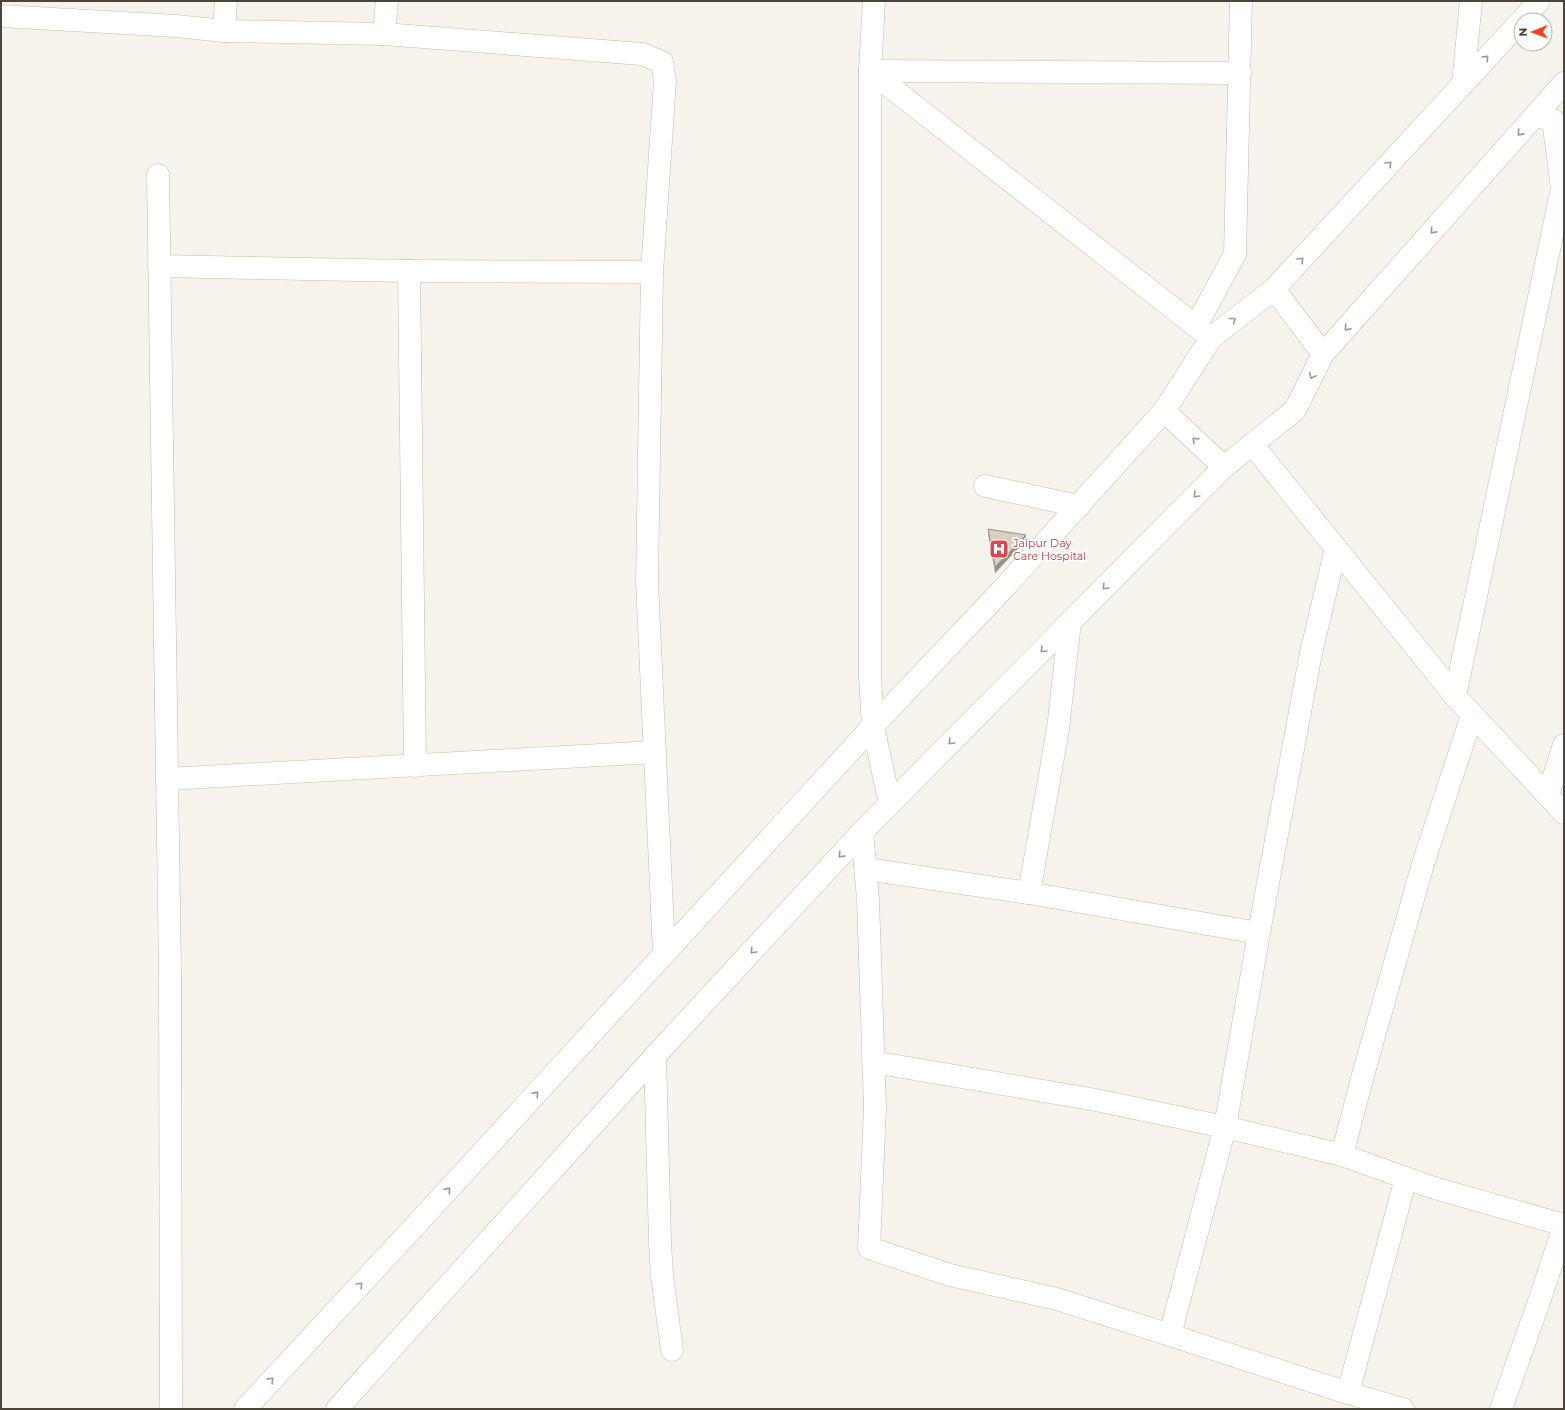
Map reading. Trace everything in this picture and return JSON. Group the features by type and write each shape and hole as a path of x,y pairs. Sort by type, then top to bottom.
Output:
{"street":[{"path":"224,31 226,1"},
{"path":"384,34 387,1"},
{"path":"874,1 870,71 870,677 873,726 890,804"},
{"path":"245,1409 414,1227 873,726 1004,588 1164,411 1203,332 1235,254 1241,1"},
{"path":"1463,84 1471,1"},
{"path":"1529,12 1539,1"},
{"path":"1,16 176,26 224,31 384,34 642,54 662,62 665,81 652,272 647,580 664,953"},
{"path":"1203,332 1274,289 1513,29"},
{"path":"870,71 1240,73"},
{"path":"870,71 1203,332"},
{"path":"337,1409 655,1056 862,832 1224,467 1295,410 1323,354 1564,83"},
{"path":"1455,696 1562,188 1553,120 1535,116"},
{"path":"158,176 170,972 171,1409"},
{"path":"159,266 652,272"},
{"path":"409,270 415,766"},
{"path":"1274,289 1323,354"},
{"path":"1164,411 1224,467"},
{"path":"1252,444 1455,696 1564,813"},
{"path":"985,486 1079,506"},
{"path":"1170,1334 1225,1127 1311,653 1336,548"},
{"path":"1029,893 1058,729 1070,622"},
{"path":"1342,1155 1362,1075 1423,864 1472,715"},
{"path":"1548,795 1564,745"},
{"path":"167,779 655,752"},
{"path":"862,832 866,869 875,1107 869,1248 950,1275 1057,1299 1170,1334 1348,1393 1403,1409"},
{"path":"866,869 1029,893 1259,934"},
{"path":"655,1056 659,1159 660,1242 662,1276 672,1350"},
{"path":"873,1062 1096,1100 1225,1127 1342,1155 1431,1187 1564,1225 1544,1290 1501,1409"},
{"path":"1348,1393 1406,1178"}],"building":[{"path":"988,529 1026,535 995,567"}],"place":[{"name":"Jaipur Day Care Hospital","path":"999,549"}]}
